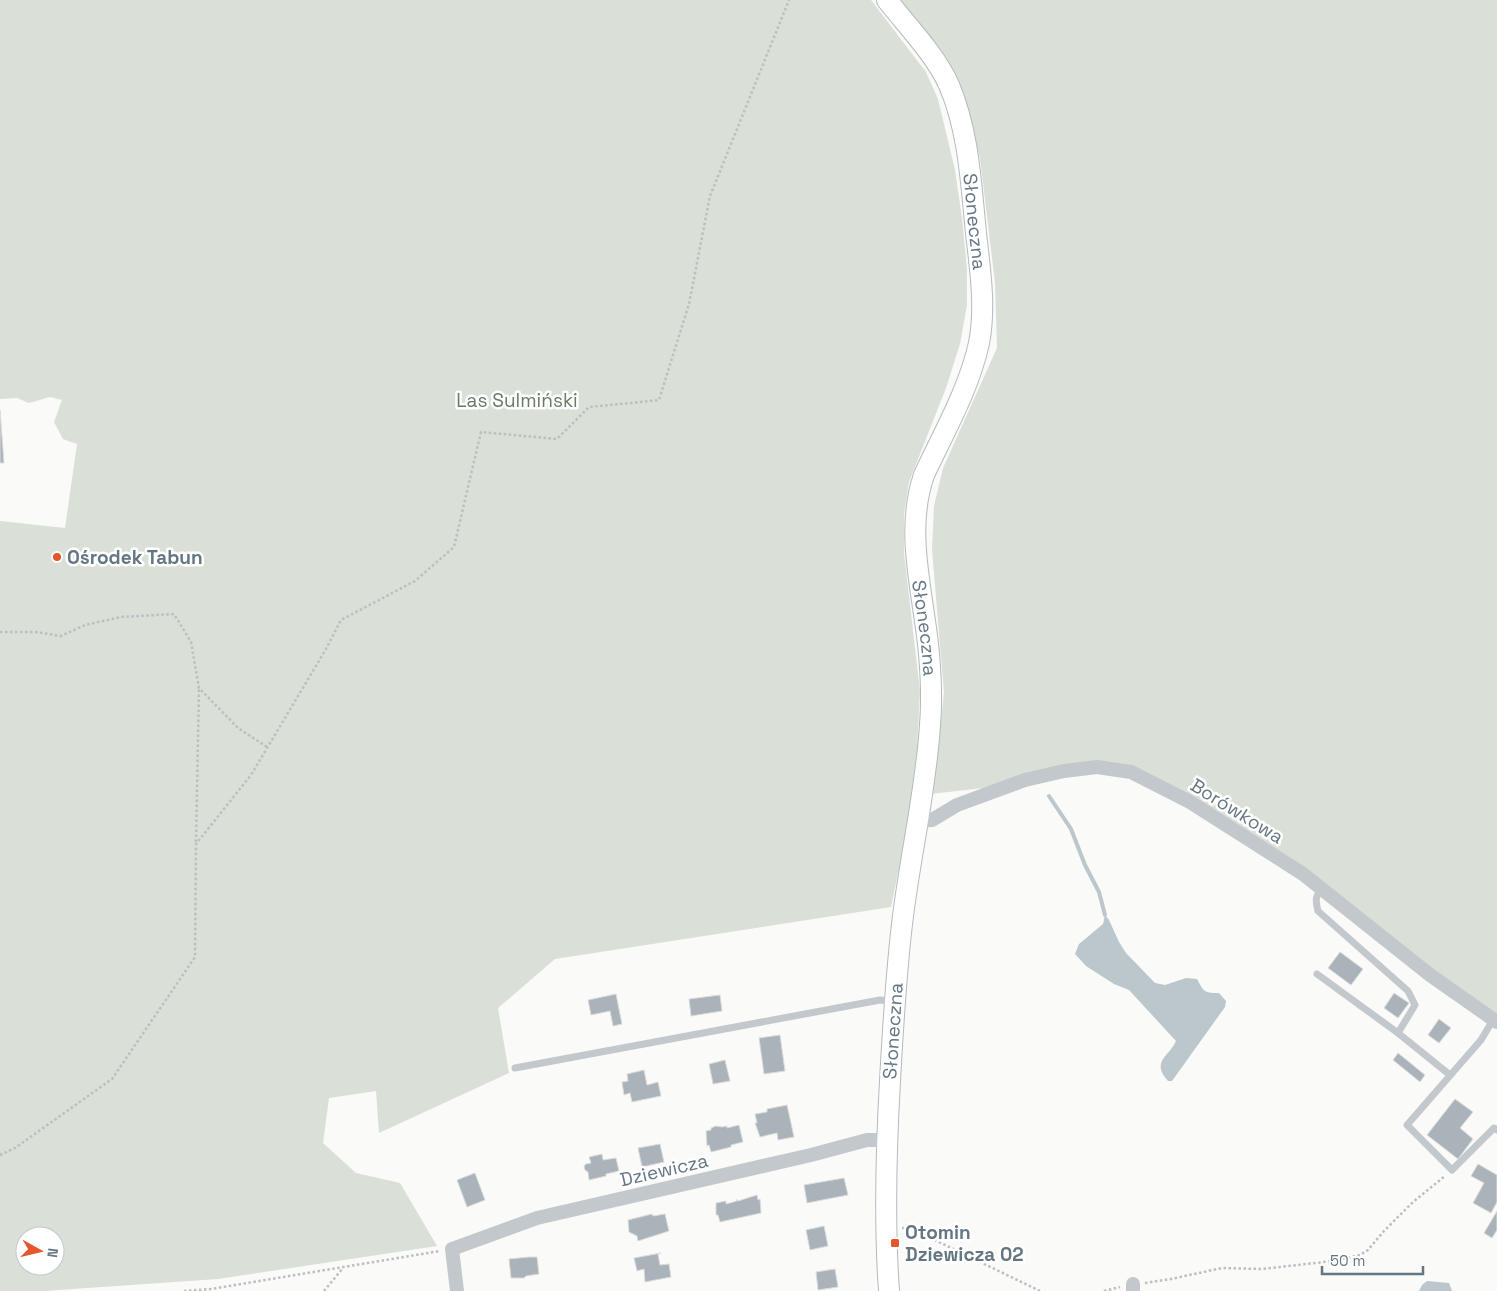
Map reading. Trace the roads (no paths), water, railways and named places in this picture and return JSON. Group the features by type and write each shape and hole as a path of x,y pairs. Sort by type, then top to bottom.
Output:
{"street":[{"name":"Słoneczna","path":"886,0 944,76 961,120 971,177 982,298 979,341 971,372 924,475 916,506 915,538 929,655 931,722 926,770 903,917 894,1001 887,1140 886,1227 889,1291"},
{"name":"Borówkowa","path":"917,821 932,820 957,805 1033,778 1064,771 1097,767 1131,772 1190,802 1303,874 1430,975 1495,1021"},
{"name":"Dziewicza","path":"457,1291 452,1249 537,1218 811,1155 867,1140 887,1140"}],"lane":[{"path":"1322,889 1317,894 1315,901 1318,911 1408,991 1415,1006 1398,1033"},
{"path":"1318,974 1398,1033 1450,1075"},
{"path":"514,1068 880,1000 894,1001"},
{"path":"1495,1021 1481,1040 1407,1125 1452,1170 1494,1128 1497,1130"}],"waterway":[{"path":"1049,796 1071,829 1085,865 1099,892 1105,915"}],"place":[{"name":"Ośrodek Tabun","path":"57,557"},
{"name":"Otomin Dziewicza 02","path":"895,1243"}],"park label":[{"name":"Las Sulmiński","path":"517,400"}]}
